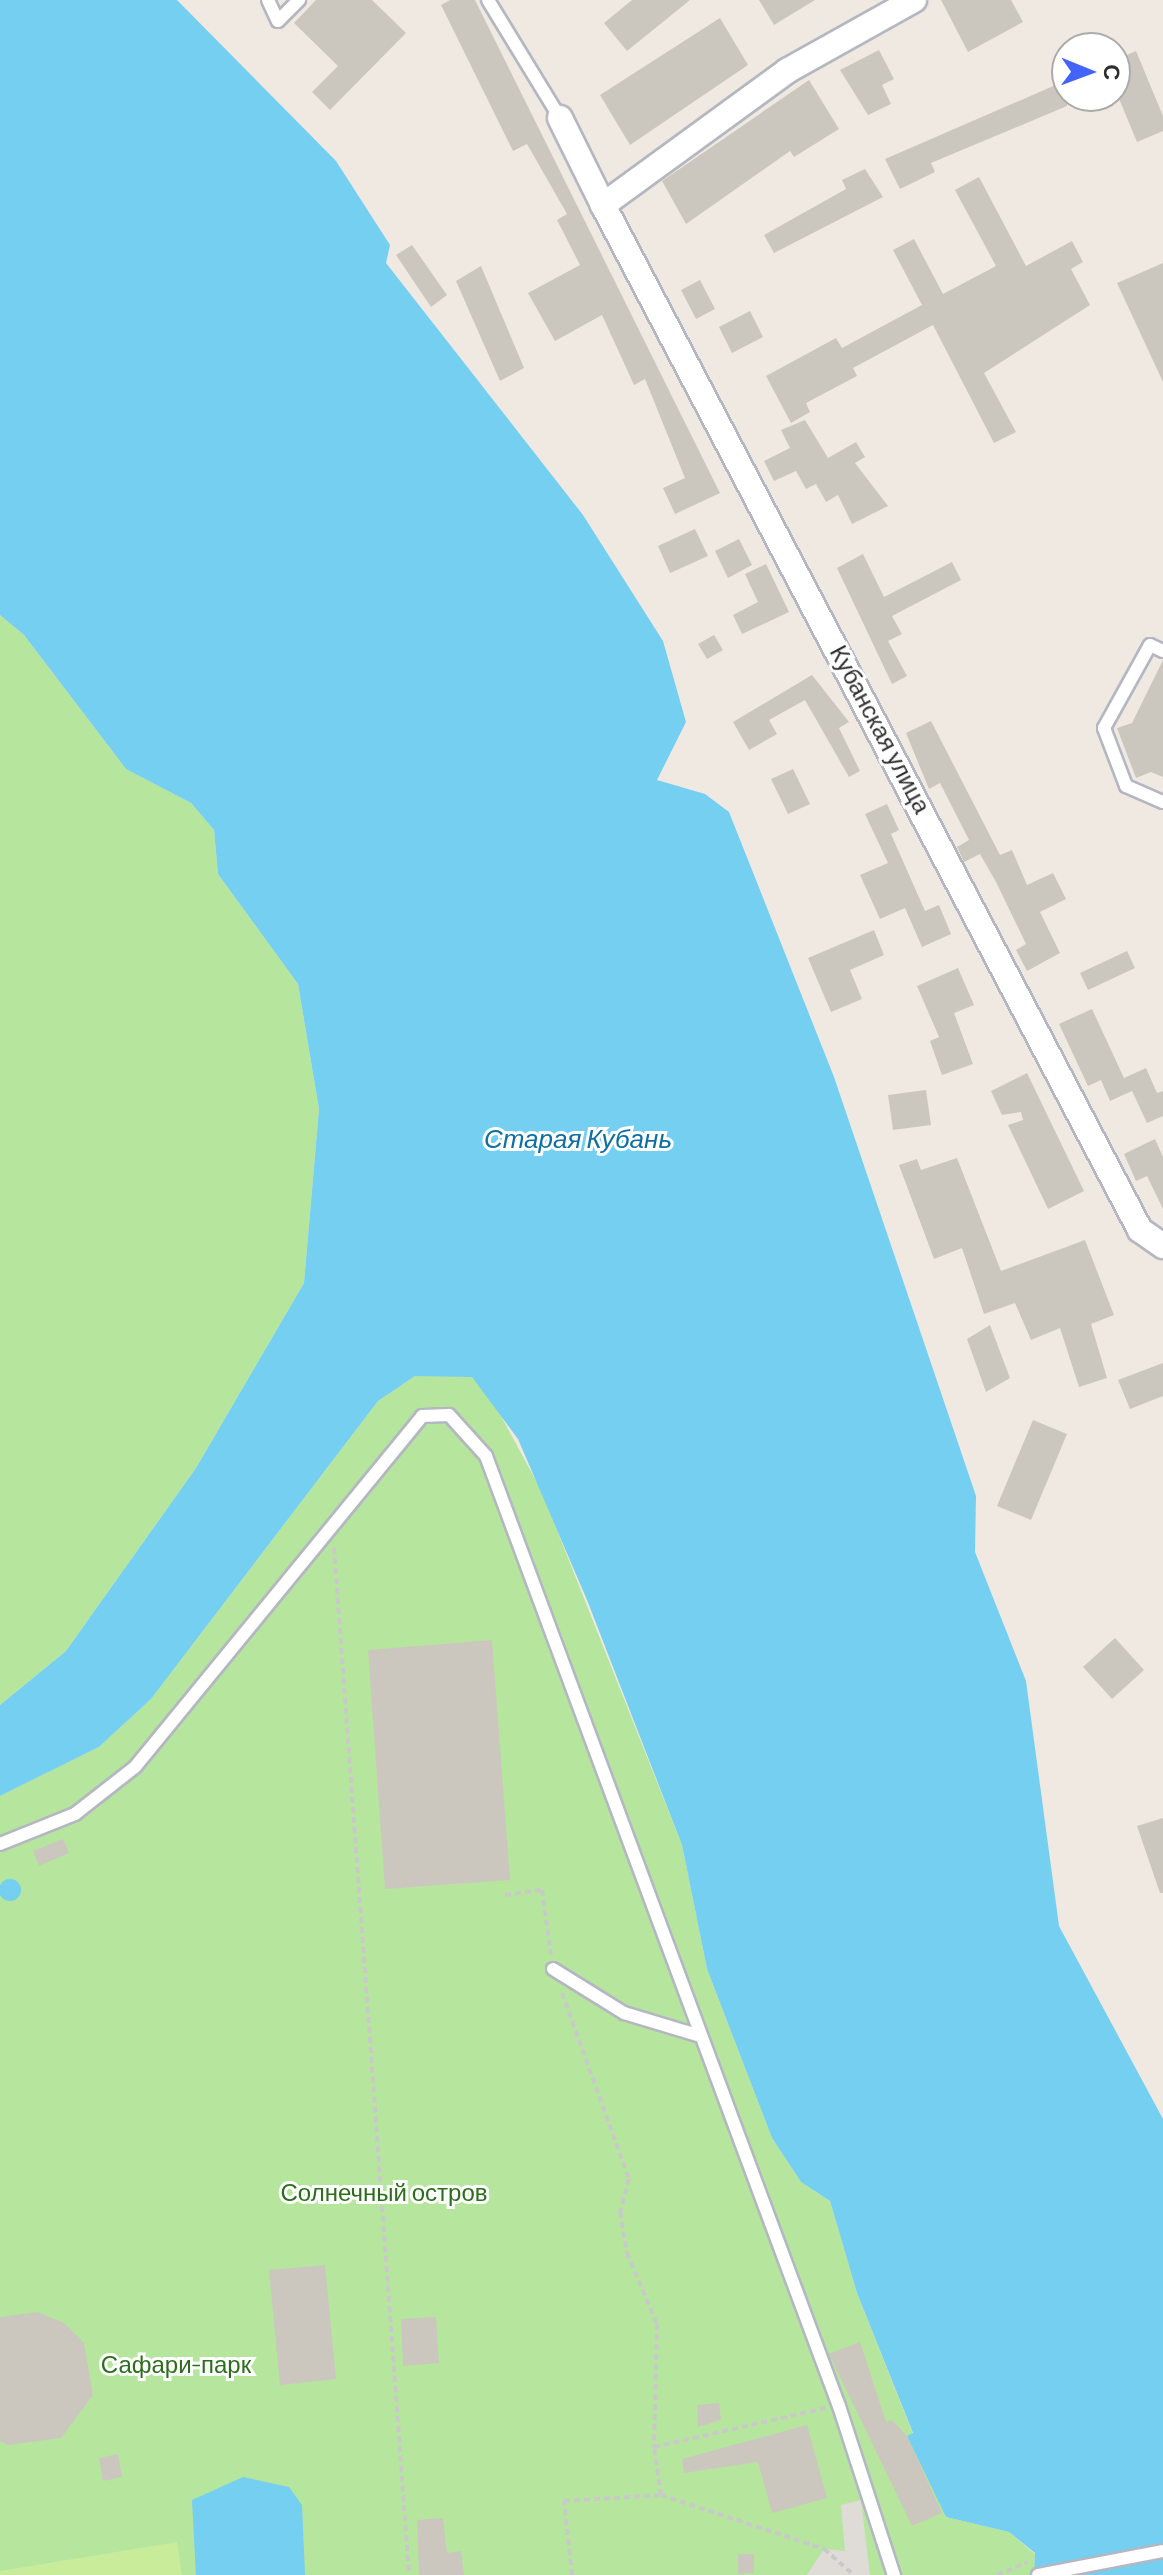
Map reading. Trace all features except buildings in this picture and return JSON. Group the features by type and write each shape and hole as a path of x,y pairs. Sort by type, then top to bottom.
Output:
{"street":[{"path":"603,205 787,71 914,0"},
{"name":"Кубанская улица","path":"560,118 1140,1230 1163,1246"}],"lane":[{"path":"268,0 278,21 299,0"},
{"path":"488,0 560,118"},
{"path":"1163,651 1150,645 1104,728 1126,786 1163,802"},
{"path":"0,1844 75,1814 135,1767 332,1521 422,1416 449,1415 469,1432 486,1456 839,2406 894,2575"},
{"path":"553,1969 624,2013 700,2036"},
{"path":"1038,2575 1163,2551"}],"path":[{"path":"332,1521 409,2575"},
{"path":"505,1895 542,1890 553,1969 629,2179 620,2212 627,2253 657,2324 654,2447 661,2495"},
{"path":"654,2447 839,2406"},
{"path":"572,2575 564,2501 661,2495 824,2549 854,2575"}],"green space":[{"path":"0,615 24,635 126,769 191,803 214,830 218,874 298,984 319,1109 304,1283 196,1468 66,1651 0,1705"},
{"name":"Солнечный остров","path":"446,1372 472,1377 488,1392 541,1490 682,1845 707,1969 772,2138 801,2182 830,2201 857,2293 946,2517 1009,2532 1035,2554 1034,2575 0,2575 0,1796 99,1747 151,1699 378,1401 415,1376"},
{"path":"177,2542 182,2575 0,2575 0,2571"}],"shaded area":[{"path":"861,2500 870,2575 807,2575 824,2549 845,2551 841,2505"}],"water":[{"name":"Старая Кубань","path":"0,0 177,0 336,161 390,245 386,263 583,515 663,641 686,722 657,780 705,794 729,812 834,1077 976,1496 975,1552 1026,1681 1059,1926 1163,2119 1163,2575 1034,2575 1035,2553 1009,2532 946,2517 907,2436 913,2433 857,2293 830,2201 801,2182 772,2138 707,1969 682,1845 587,1600 518,1439 472,1377 415,1376 378,1401 151,1699 99,1747 0,1796 0,1705 66,1651 196,1468 304,1283 319,1109 298,984 218,874 214,830 191,803 126,769 24,635 0,615"},
{"path":"10,1879 18,1882 21,1890 18,1898 10,1901 2,1898 -1,1890 2,1882"},
{"path":"243,2477 289,2487 302,2505 305,2575 196,2575 192,2500"}],"park label":[{"name":"Сафари-парк","path":"176,2364"}]}
